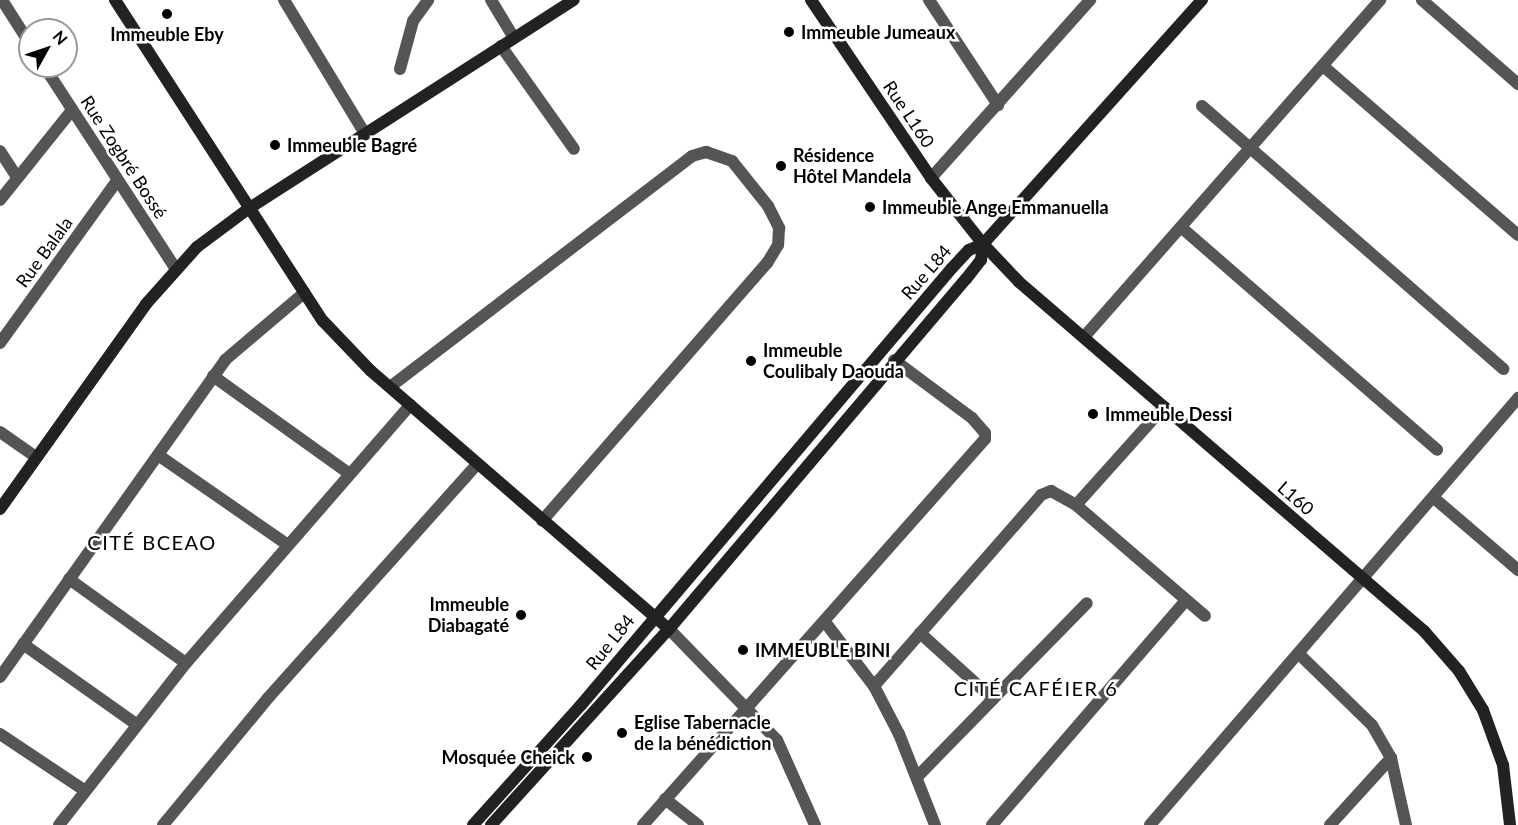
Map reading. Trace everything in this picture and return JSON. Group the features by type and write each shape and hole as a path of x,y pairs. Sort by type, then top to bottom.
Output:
{"street":[{"path":"2,0 18,25"},
{"path":"115,0 304,293 351,353 669,629 748,706 784,752 815,825"},
{"path":"400,69 413,21 428,0"},
{"path":"491,0 514,38"},
{"path":"0,509 174,268 248,209 574,0"},
{"name":"Rue L160","path":"811,0 931,178 983,244"},
{"path":"929,0 998,105"},
{"path":"931,178 1090,0"},
{"path":"983,244 1202,0"},
{"path":"1084,337 1380,0"},
{"path":"1422,0 1518,84"},
{"path":"286,2 365,134"},
{"path":"501,46 574,149"},
{"path":"1323,66 1518,235"},
{"name":"Rue Zogbré Bossé","path":"52,78 174,268"},
{"path":"1202,106 1504,369"},
{"path":"0,200 72,110"},
{"path":"0,152 17,177"},
{"path":"390,387 692,156 706,152 732,161 768,206 779,228 778,245 767,263 542,521"},
{"name":"Rue Balala","path":"0,343 117,181"},
{"path":"1182,228 1437,450"},
{"name":"L160","path":"983,244 1084,337 1424,631 1459,671 1483,710 1503,765 1510,825"},
{"name":"Rue L84","path":"491,825 669,629 894,360 981,260 983,244"},
{"name":"Rue L84","path":"473,825 581,705 654,616 952,268 969,250 983,244"},
{"path":"0,676 225,360 304,293"},
{"path":"643,825 985,439 985,433 972,418 894,360"},
{"path":"213,376 350,474"},
{"path":"1150,825 1364,581 1518,398"},
{"path":"59,825 84,790 186,663 410,405"},
{"path":"1076,505 1164,407"},
{"path":"0,432 36,457"},
{"path":"158,455 288,545"},
{"path":"163,825 268,698 477,464"},
{"path":"874,686 1041,495 1051,491 1076,505 1205,616"},
{"path":"1434,498 1518,570"},
{"path":"69,579 186,663"},
{"path":"992,825 1186,600"},
{"path":"917,777 1087,603"},
{"path":"825,622 874,686 917,777 935,825"},
{"path":"920,633 993,699"},
{"path":"23,644 136,724"},
{"path":"1300,655 1355,706 1391,758 1406,825"},
{"path":"0,734 84,790"},
{"path":"1330,825 1391,758"},
{"path":"665,800 698,825"}],"place":[{"name":"Immeuble Eby","path":"167,14"},
{"name":"Immeuble Jumeaux","path":"789,32"},
{"name":"Immeuble Bagré","path":"275,145"},
{"name":"Résidence Hôtel Mandela","path":"781,166"},
{"name":"Immeuble Ange Emmanuella","path":"870,207"},
{"name":"Immeuble Coulibaly Daouda","path":"751,361"},
{"name":"Immeuble Dessi","path":"1093,414"},
{"name":"Immeuble Diabagaté","path":"521,615"},
{"name":"IMMEUBLE BINI","path":"743,650"},
{"name":"Eglise Tabernacle de la bénédiction","path":"622,733"},
{"name":"Mosquée Cheick","path":"587,757"}],"district":[{"name":"CITÉ BCEAO","path":"152,542"},
{"name":"CITÉ CAFÉIER 6","path":"1036,688"}]}
